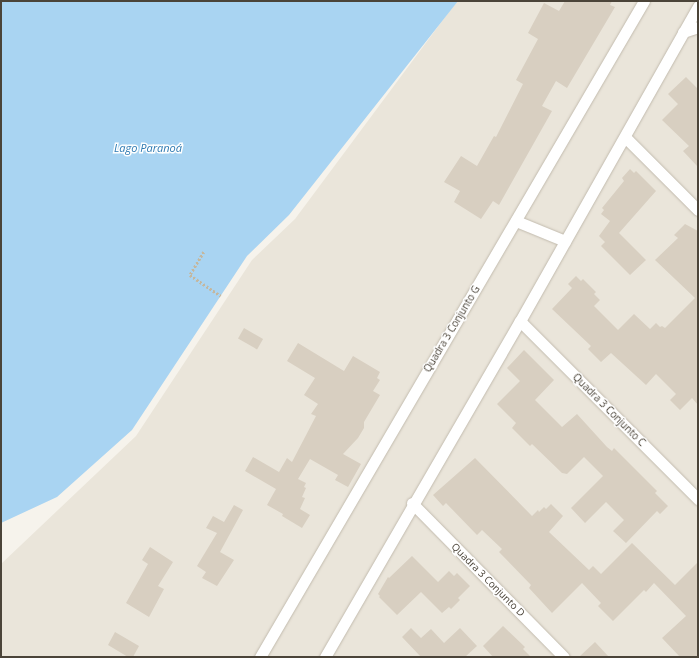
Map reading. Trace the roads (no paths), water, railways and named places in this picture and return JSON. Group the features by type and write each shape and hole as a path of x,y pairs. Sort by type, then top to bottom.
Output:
{"street":[{"name":"Quadra 3 Conjunto G","path":"260,657 284,613 516,221 644,1"},
{"path":"325,657 412,503 520,321 698,6"},
{"path":"684,32 698,27"},
{"path":"625,137 698,210"},
{"path":"516,221 565,241"},
{"name":"Quadra 3 Conjunto C","path":"520,321 698,499"},
{"name":"Quadra 3 Conjunto D","path":"412,503 564,657"}],"water":[{"name":"Lago Paranoá","path":"1,1 458,1 289,215 247,256 132,430 57,497 1,523"}]}
